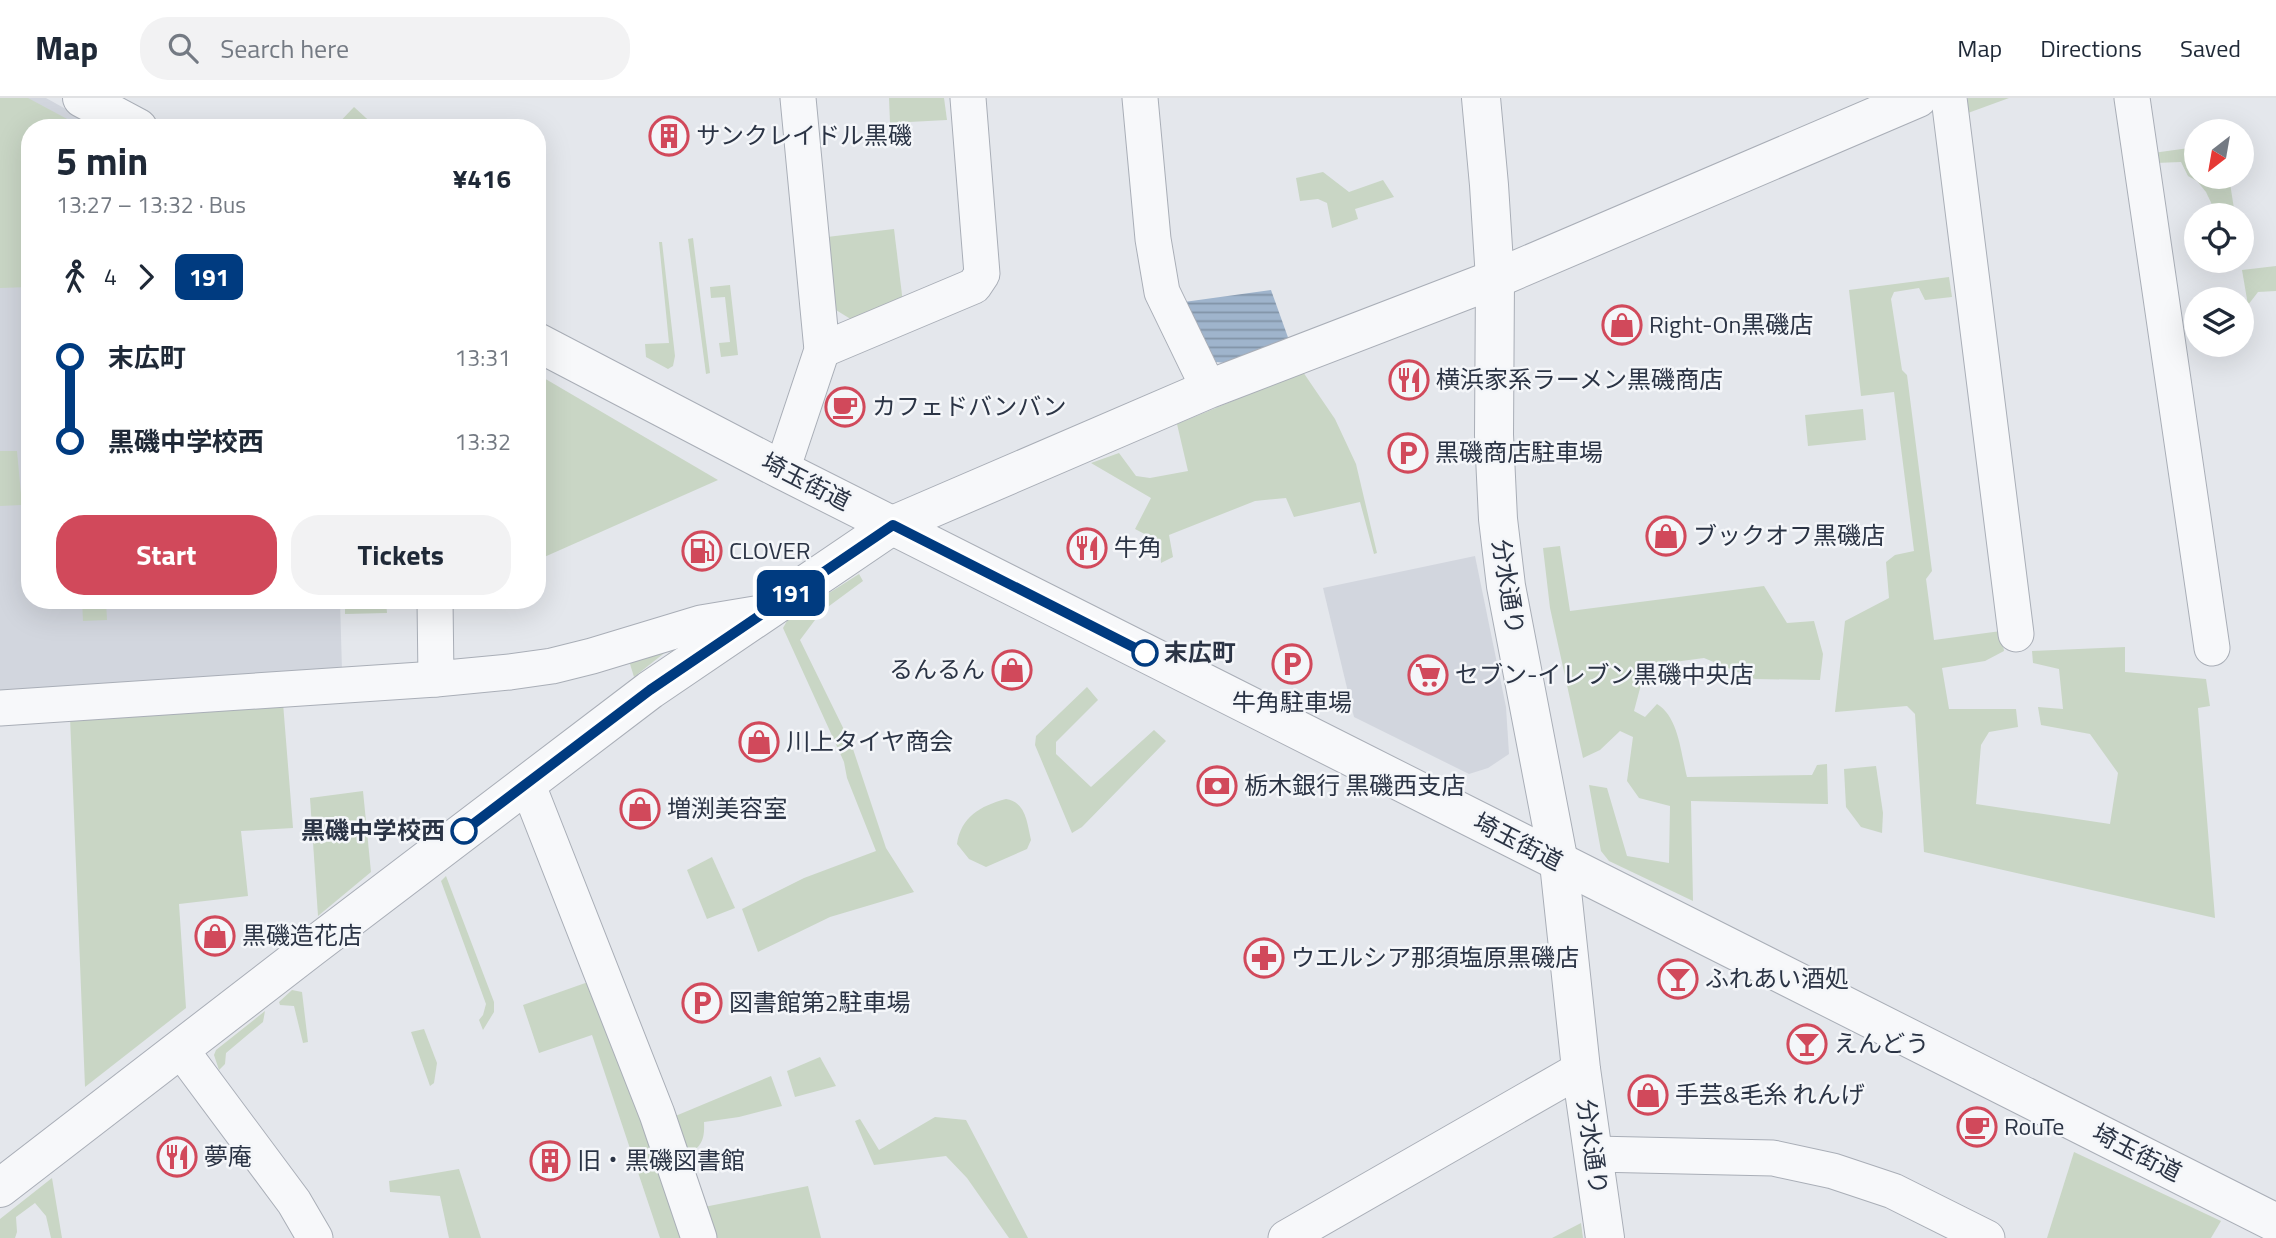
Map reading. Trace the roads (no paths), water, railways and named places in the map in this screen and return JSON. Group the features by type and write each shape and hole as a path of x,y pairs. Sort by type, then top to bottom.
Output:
{"street":[{"path":"82,98 121,119"},
{"path":"782,470 822,350 798,98"},
{"path":"822,350 974,286 982,274 968,98"},
{"path":"1140,98 1153,239 1162,292 1209,389"},
{"name":"分水通り","path":"1481,98 1494,279 1494,435 1498,519 1506,586 1559,863 1581,1069 1605,1238"},
{"path":"0,1188 650,690 893,525 1209,389 1494,279 1918,98"},
{"path":"1948,98 2016,634"},
{"path":"2132,98 2212,648"},
{"name":"埼玉街道","path":"546,347 782,470 2276,1223"},
{"path":"435,609 436,679"},
{"path":"0,708 436,679 552,666 701,623 761,613"},
{"path":"527,783 657,1114 699,1238"},
{"path":"181,1049 294,1202 315,1238"},
{"path":"1286,1238 1581,1069"},
{"path":"1594,1154 1773,1158 1833,1171 1893,1191 1987,1238"}],"water":[{"path":"1271,290 1290,343 1235,364 1216,362 1184,302"}],"place":[{"name":"サンクレイドル黒磯","path":"669,136"},
{"name":"Right-On黒磯店","path":"1622,325"},
{"name":"横浜家系ラーメン黒磯商店","path":"1409,380"},
{"name":"カフェドバンバン","path":"845,407"},
{"name":"黒磯商店駐車場","path":"1408,453"},
{"name":"ブックオフ黒磯店","path":"1666,536"},
{"name":"牛角","path":"1087,548"},
{"name":"CLOVER","path":"702,551"},
{"name":"末広町","path":"1145,653"},
{"name":"牛角駐車場","path":"1292,664"},
{"name":"るんるん","path":"1012,670"},
{"name":"セブン-イレブン黒磯中央店","path":"1428,675"},
{"name":"川上タイヤ商会","path":"759,742"},
{"name":"栃木銀行 黒磯西支店","path":"1217,786"},
{"name":"増渕美容室","path":"640,809"},
{"name":"黒磯中学校西","path":"464,831"},
{"name":"黒磯造花店","path":"215,936"},
{"name":"ウエルシア那須塩原黒磯店","path":"1264,958"},
{"name":"ふれあい酒処","path":"1678,979"},
{"name":"図書館第2駐車場","path":"702,1003"},
{"name":"えんどう","path":"1807,1044"},
{"name":"手芸&毛糸 れんげ","path":"1648,1095"},
{"name":"RouTe","path":"1977,1127"},
{"name":"夢庵","path":"177,1157"},
{"name":"旧・黒磯図書館","path":"550,1161"}]}
